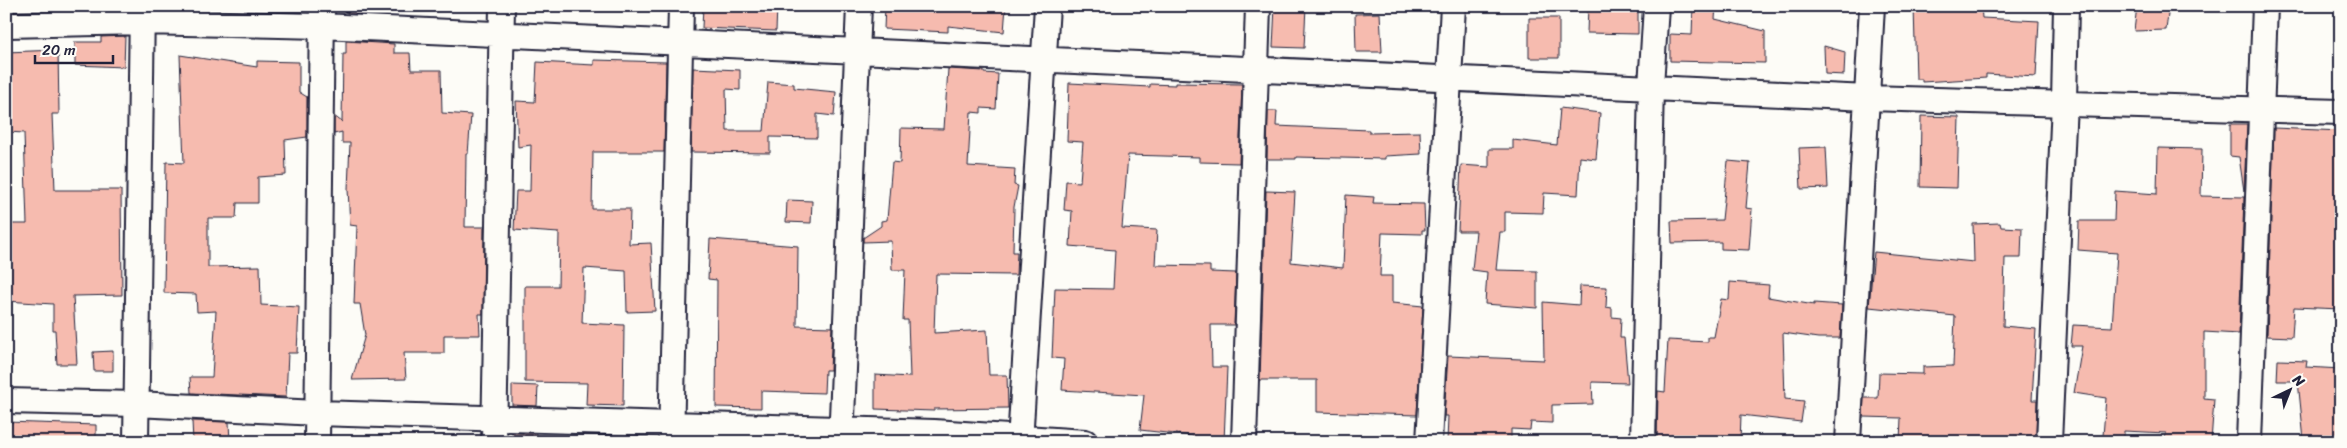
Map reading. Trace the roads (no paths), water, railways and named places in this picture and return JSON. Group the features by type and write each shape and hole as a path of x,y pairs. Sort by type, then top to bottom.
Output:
{"street":[{"path":"494,442 502,6"},
{"path":"672,432 681,6"},
{"path":"841,435 859,6"},
{"path":"1020,440 1047,6"},
{"path":"1244,442 1258,6"},
{"path":"1428,442 1453,6"},
{"path":"1643,442 1651,86 1656,6"},
{"path":"1848,442 1872,6"},
{"path":"2048,442 2064,102 2066,6"},
{"path":"2249,442 2265,6"},
{"path":"6,25 142,14 322,16 502,35 1651,86 1868,98 2064,102 2341,112"},
{"path":"136,442 142,14"},
{"path":"317,442 322,16"},
{"path":"6,401 136,404 317,413 493,417 672,432 1085,442"}]}
